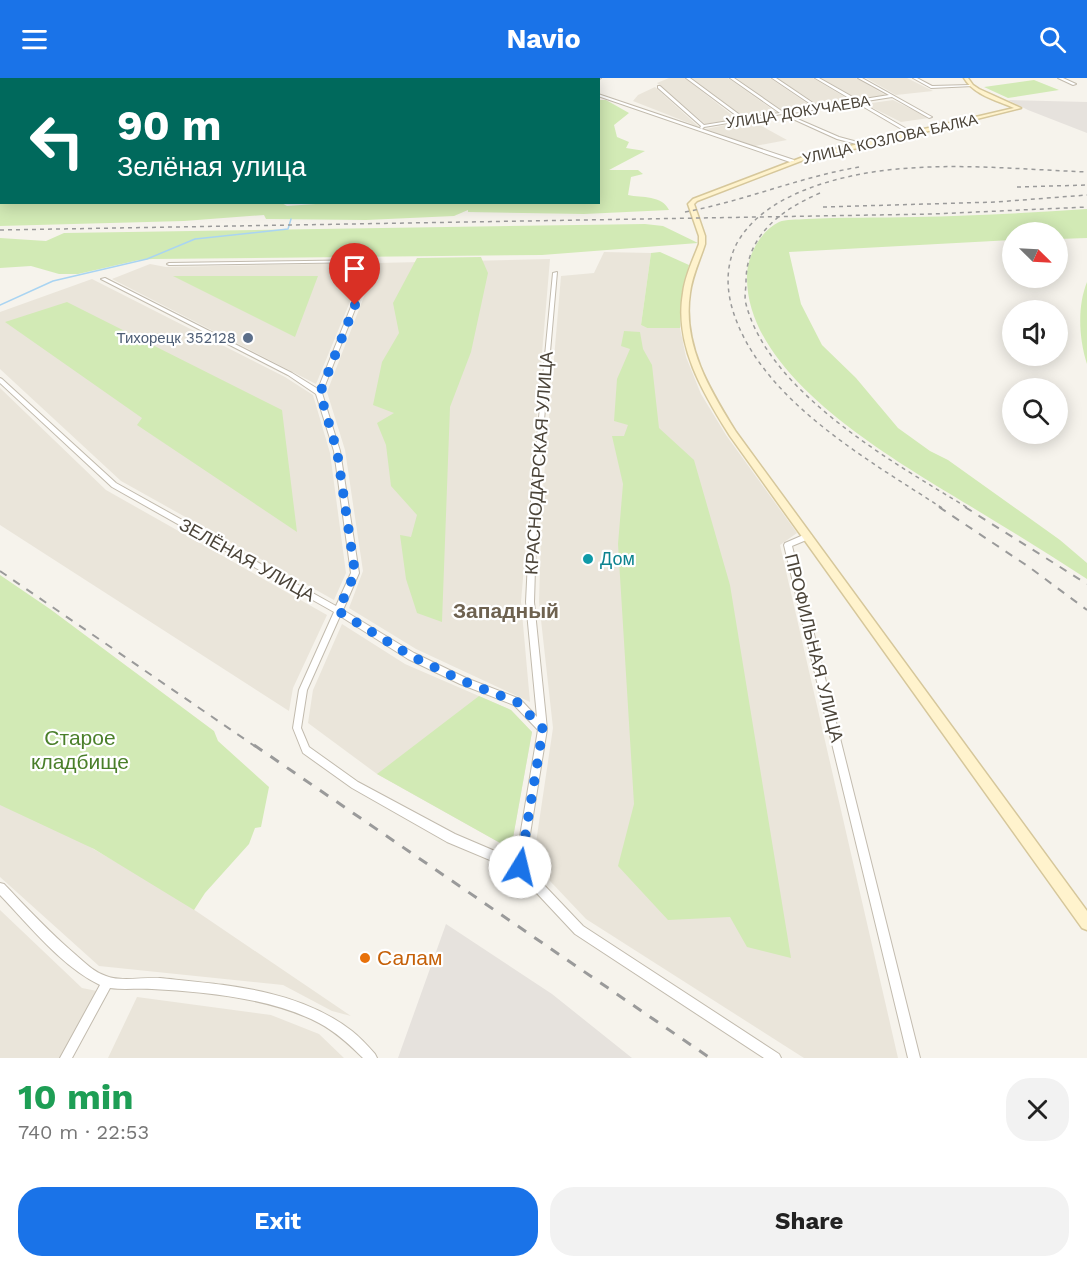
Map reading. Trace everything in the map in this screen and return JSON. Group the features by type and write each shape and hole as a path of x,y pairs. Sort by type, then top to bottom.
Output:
{"main road":[{"path":"966,78 971,86"},
{"name":"УЛИЦА КОЗЛОВА БАЛКА","path":"702,244 702,236 691,204 695,200 792,161 1019,108 971,86"},
{"name":"ПРОФИЛЬНАЯ УЛИЦА","path":"702,244 686,293 686,324 692,356 708,393 733,434 808,536"},
{"path":"808,536 1087,923"}],"street":[{"path":"688,78 742,120"},
{"path":"732,78 785,115 830,135 864,145"},
{"path":"774,78 819,108"},
{"path":"817,78 912,134"},
{"path":"860,78 930,117"},
{"path":"915,78 932,87 971,86"},
{"path":"1060,78 1074,84"},
{"path":"658,87 702,128"},
{"path":"600,96 702,128 792,161"},
{"name":"УЛИЦА ДОКУЧАЕВА","path":"702,128 892,96"},
{"path":"169,264 372,261 320,393 337,451 355,573 303,690 297,728 306,750 355,785 451,838 520,867 579,930 775,1058"},
{"name":"КРАСНОДАРСКАЯ УЛИЦА","path":"520,867 543,729 530,602 534,500 555,273"},
{"path":"103,279 290,374 320,393"},
{"name":"ЗЕЛЁНАЯ УЛИЦА","path":"0,380 114,485 338,611 411,656 463,681 517,702 543,729"},
{"name":"ПРОФИЛЬНАЯ УЛИЦА","path":"808,536 788,545 914,1058"},
{"path":"0,888 65,953 107,983 147,983 220,990 278,1000 326,1019 359,1043 371,1058"},
{"path":"66,1058 107,983"}],"shaded area":[{"path":"669,78 685,78 737,119 705,124 657,83"},
{"path":"692,78 728,78 779,114 744,118"},
{"path":"736,78 770,78 814,108 786,113"},
{"path":"777,78 813,78 853,102 821,107"},
{"path":"821,78 856,78 887,96 860,101"},
{"path":"866,78 907,78 933,91 896,95"},
{"path":"655,87 699,127 633,101 638,95"},
{"path":"893,100 929,118 901,122 865,104"},
{"path":"1008,100 1087,102 1087,133 1028,110"},
{"path":"745,121 756,123 787,140 755,146 706,129"},
{"path":"604,252 651,253 641,325 647,328 680,328 686,357 701,394 726,435 797,533 780,545 898,1058 804,1058 586,919 533,863 553,728 539,602 542,500 561,276 594,273"},
{"path":"550,259 521,602 530,702 416,649 349,608 363,571 345,450 327,392 377,263"},
{"path":"366,263 316,384 112,279 150,264 166,267"},
{"path":"92,279 285,377 313,395 330,453 346,573 334,600 121,481 0,369 0,312"},
{"path":"0,388 106,490 327,615 293,688 289,711 0,525"},
{"path":"342,624 405,664 511,710 532,732 511,849 377,774 308,723 313,690"},
{"path":"0,795 168,892 351,1016 332,1011 283,985 99,966 0,877"},
{"path":"0,910 82,988 107,993 72,1058 0,1058"},
{"path":"446,924 552,994 632,1058 398,1058"},
{"path":"137,997 271,1015 319,1034 344,1058 108,1058"}],"green space":[{"path":"1034,80 1059,90 1008,98 984,87"},
{"path":"600,100 606,100 629,113 614,125 617,137 629,142 626,148 645,151 609,170 638,170 643,174 631,177 628,195 657,199 669,210 584,214 468,212 468,210 454,216 366,220 266,219 264,215 184,221 0,226 0,204 284,204 287,206 316,204 600,204"},
{"path":"1087,209 1087,238 1068,239 1068,222 1002,222 1002,241 789,252 801,304 822,345 856,378 898,428 930,451 948,460 1060,540 1087,563 1087,579 908,468 833,415 800,384 772,351 754,316 747,279 751,254 765,232 779,222 833,218 979,215"},
{"path":"645,224 663,226 698,243 542,255 153,259 78,274 59,274 31,266 0,268 0,238 46,241 64,233"},
{"path":"660,252 689,265 682,300 680,328 647,328 641,325 651,253"},
{"path":"481,257 488,273 471,352 450,407 442,622 417,613 406,579 400,535 411,537 417,515 391,486 386,445 377,423 394,413 373,405 382,362 399,333 393,303 417,258"},
{"path":"173,276 318,276 295,337"},
{"path":"1087,282 1087,364 1082,344 1080,312"},
{"path":"67,302 282,410 297,532 137,425 142,418 5,322"},
{"path":"624,331 640,332 643,349 652,365 659,428 694,460 730,585 791,958 747,947 730,917 668,920 618,866 634,804 618,544 623,484 612,436 624,436 628,425 614,421 617,379 630,349 621,346"},
{"name":"Старое кладбище","path":"0,575 50,609 214,731 218,741 269,787 261,827 255,828 249,844 205,893 194,910 94,849 0,805"},
{"path":"479,696 511,710 532,732 511,849 377,774"}],"waterway":[{"path":"0,305 53,281 147,259 195,239 288,229 291,219"}],"railway":[{"path":"685,212 859,167"},
{"path":"758,217 789,197 822,184 884,170 942,167 1087,172"},
{"path":"1017,187 1087,185"},
{"path":"778,217 820,193"},
{"path":"823,207 996,202 1087,195"},
{"path":"778,217 933,214 1087,207"},
{"path":"0,230 758,217"},
{"path":"758,217 737,243 728,273 731,304 744,337 764,368 817,422 881,469 942,508"},
{"path":"758,217 778,217"},
{"path":"778,217 759,238 748,265 745,299 759,336 780,367 807,396 838,422 905,470 968,508"},
{"path":"939,507 1029,567 1087,610"},
{"path":"965,507 1087,584"},
{"path":"0,571 256,747"},
{"path":"254,745 710,1058"}],"place":[{"name":"Тихорецк 352128","path":"248,338"},
{"name":"Дом","path":"588,559"},
{"name":"Салам","path":"365,958"}],"district":[{"name":"Западный","path":"506,611"}],"route":[{"path":"355,305 320,393 337,451 355,573 338,611 411,656 463,681 517,702 543,729 520,867"}]}
